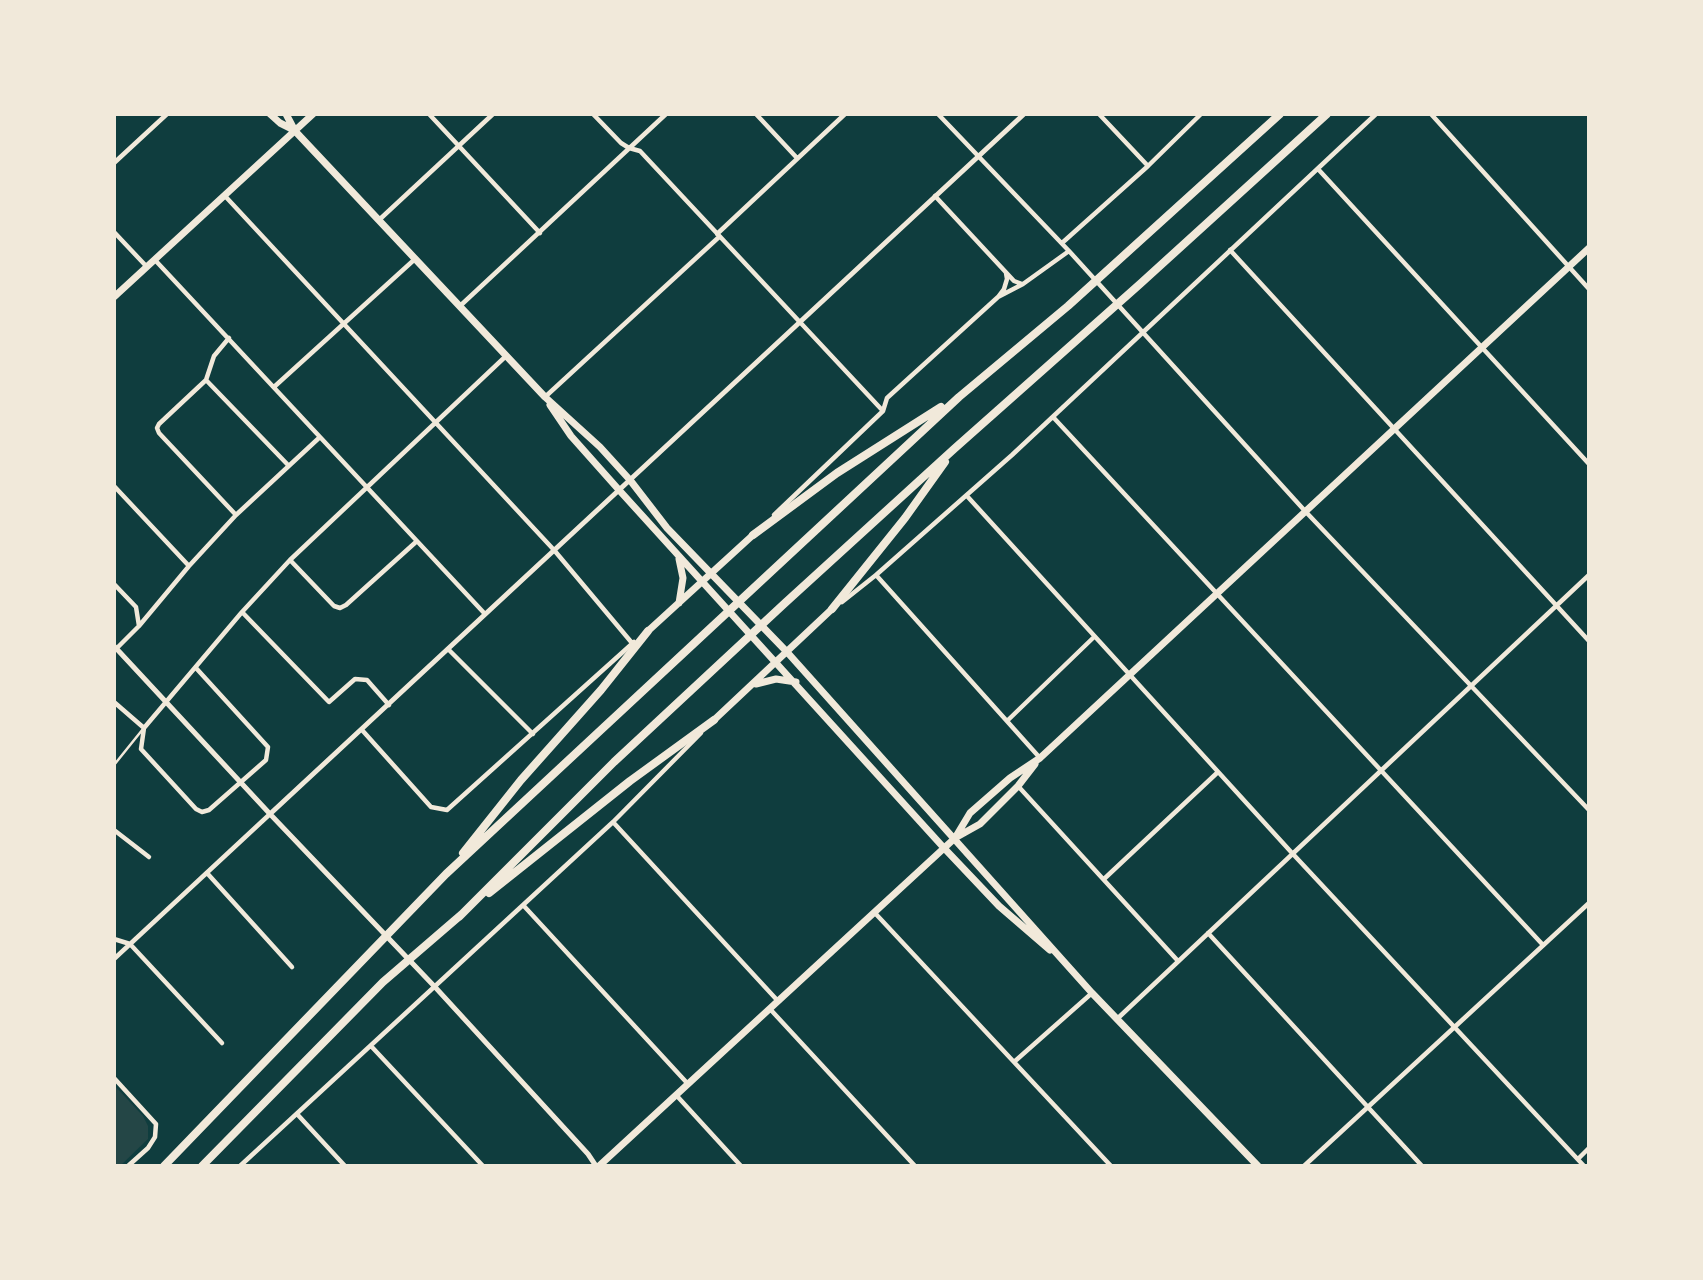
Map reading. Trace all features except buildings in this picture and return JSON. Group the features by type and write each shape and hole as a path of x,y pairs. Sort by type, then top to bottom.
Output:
{"highway":[{"path":"164,1166 446,874 959,397 1068,306 1280,114"},
{"path":"459,917 614,762 785,603 1327,114"},
{"path":"753,535 837,473 959,397"},
{"path":"832,610 919,499 954,449"},
{"path":"446,874 522,780 601,691 648,631"},
{"path":"202,1166 383,982 432,939 630,781 714,720"}],"main road":[{"path":"270,114 295,131"},
{"path":"286,114 295,131 545,397 589,435 630,480 662,522 786,652 1092,993 1258,1166"},
{"path":"114,297 313,114"},
{"path":"955,838 970,813 1010,778 1040,758 1589,248"},
{"path":"545,397 571,436 944,848 999,905 1074,971"},
{"path":"648,631 753,535"},
{"path":"678,555 683,578 679,603"},
{"path":"714,720 832,610"},
{"path":"752,685 776,679 796,682"},
{"path":"598,1166 955,838 980,824 1018,786 1040,758"}],"street":[{"path":"114,163 167,114"},
{"path":"429,114 540,233"},
{"path":"379,220 493,114"},
{"path":"593,114 629,148 640,151 883,411"},
{"path":"460,307 666,114"},
{"path":"756,114 797,158"},
{"path":"545,397 845,114"},
{"path":"938,114 1062,243 1304,512 1472,684 1589,810"},
{"path":"114,958 1024,114"},
{"path":"1099,114 1148,166"},
{"path":"1062,243 1201,114"},
{"path":"832,610 967,496 1376,114"},
{"path":"1431,114 1589,289"},
{"path":"1318,169 1589,464"},
{"path":"225,196 554,550 632,643"},
{"path":"935,196 1014,281 1023,284"},
{"path":"114,232 146,267"},
{"path":"1230,250 1589,641"},
{"path":"998,297 1023,284 1069,251"},
{"path":"155,259 485,614"},
{"path":"274,387 415,259"},
{"path":"753,535 883,411 887,398 998,297 1004,289 1006,272"},
{"path":"229,338 214,356 206,380 159,424 159,433 236,515"},
{"path":"195,668 268,747 266,760 242,784 209,810 202,812 196,810 141,750 144,728 242,612 290,560 506,356"},
{"path":"206,380 289,466"},
{"path":"1053,417 1543,945"},
{"path":"320,437 236,515 139,626 115,648 435,986 598,1166"},
{"path":"114,486 189,566"},
{"path":"967,496 1129,676 1584,1166"},
{"path":"290,560 334,606 340,608 417,541"},
{"path":"876,575 1040,758"},
{"path":"1118,1019 1589,575"},
{"path":"114,584 136,607 139,626"},
{"path":"242,612 329,702 355,679 367,680 389,705"},
{"path":"362,730 431,807 442,811 452,808 648,631"},
{"path":"1007,721 1094,637"},
{"path":"448,649 533,734"},
{"path":"114,702 144,728"},
{"path":"240,1166 613,821 714,720"},
{"path":"1104,879 1218,772"},
{"path":"1018,786 1178,961"},
{"path":"613,821 777,1000"},
{"path":"114,830 149,857"},
{"path":"207,873 292,967"},
{"path":"1304,1166 1589,902"},
{"path":"523,905 688,1084"},
{"path":"874,911 1111,1166"},
{"path":"1208,933 1422,1166"},
{"path":"114,939 130,944 222,1043"},
{"path":"1014,1062 1092,993"},
{"path":"769,1008 915,1166"},
{"path":"371,1046 483,1166"},
{"path":"114,1078 156,1124 155,1138 128,1166"},
{"path":"676,1095 741,1166"},
{"path":"297,1114 345,1166"},
{"path":"1578,1159 1589,1148"}],"lane":[{"path":"114,765 144,728"}],"shaded area":[{"path":"114,1085 143,1116 148,1126 148,1139 120,1166 114,1166"}]}
